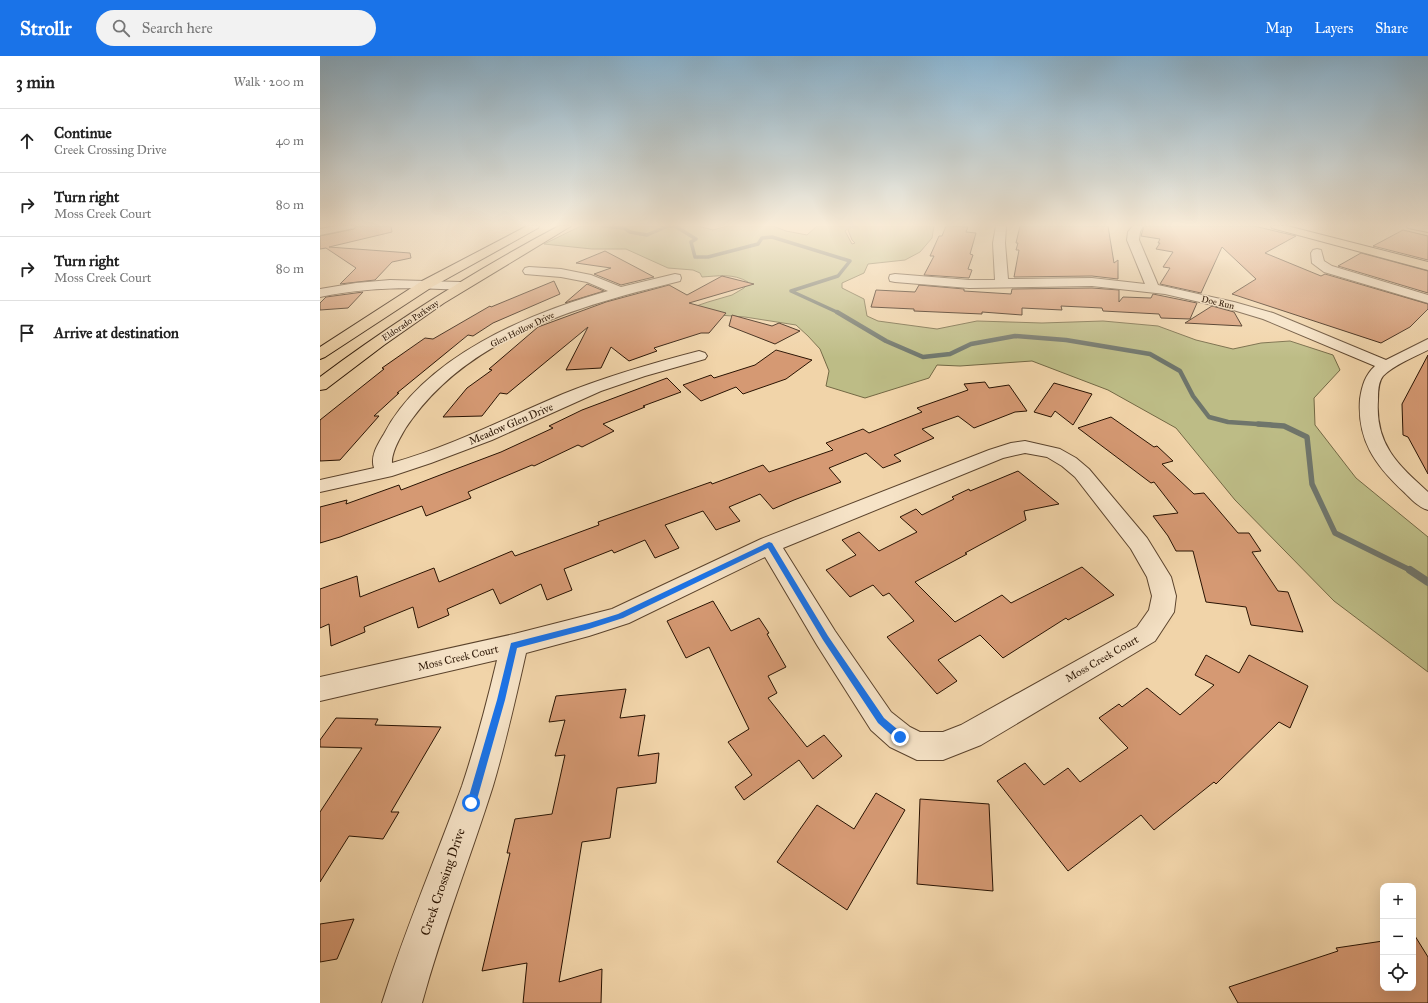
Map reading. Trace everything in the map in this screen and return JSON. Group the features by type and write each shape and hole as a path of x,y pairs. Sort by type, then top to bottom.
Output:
{"main road":[{"name":"Eldorado Parkway","path":"320,354 427,284 452,270"},
{"name":"Eldorado Parkway","path":"320,385 460,286 488,270"}],"street":[{"path":"1001,270 1002,284"},
{"path":"1146,270 1153,288"},
{"path":"1332,270 1428,299"},
{"path":"529,271 561,272 591,279 621,292"},
{"name":"Glen Hollow Drive","path":"385,472 382,460 397,425 411,406 464,361 502,337 549,315 621,292 675,278"},
{"name":"Doe Run","path":"895,278 943,283 1002,284 1074,282 1153,288 1249,310 1296,327 1388,366"},
{"path":"320,293 339,288 376,283 460,286"},
{"path":"1428,344 1378,372 1371,382 1368,404 1369,423 1373,441 1380,455 1396,474 1428,503"},
{"name":"Meadow Glen Drive","path":"320,486 385,472 429,458 610,382 699,356"},
{"name":"Moss Creek Court","path":"320,689 514,645 589,626 620,616 769,545 996,454 1011,449 1025,447 1053,453 1069,462 1082,473 1139,544 1159,577 1164,596 1162,612 1146,634 972,735 943,746 917,746 900,737 881,721 826,638 769,545"},
{"name":"Creek Crossing Drive","path":"402,1003 439,892 471,803 501,700 514,645"}],"shaded area":[{"path":"693,270 865,270 864,273 842,283 842,288 864,299 867,316 878,321 937,329 977,321 1042,323 1103,321 1158,326 1196,340 1233,349 1261,343 1290,341 1333,355 1340,370 1314,398 1315,425 1356,478 1428,537 1428,672 1334,601 1235,500 1176,428 1108,390 1032,361 960,366 937,365 929,378 865,398 826,386 829,371 820,349 796,325 745,317 719,315 658,319 732,295 744,288 748,282 731,276 702,277 700,273"}],"building":[{"path":"354,270 384,270 375,280 340,284"},
{"path":"605,270 641,270 654,277 621,285 594,274"},
{"path":"927,270 972,270 969,278 924,275"},
{"path":"1015,270 1118,270 1118,279 1092,276 1014,277"},
{"path":"1169,270 1211,270 1201,293 1160,284"},
{"path":"1247,270 1307,270 1321,276 1325,274 1428,304 1428,309 1410,327 1381,343 1232,294 1256,279"},
{"path":"1352,270 1428,271 1428,293"},
{"path":"722,276 754,284 689,303 726,313 709,333 701,333 654,348 657,351 629,361 611,347 601,368 566,370 588,327 507,394 500,393 482,416 443,417 467,388 492,370 489,369 538,327 606,302 669,285 687,295"},
{"path":"554,281 560,294 493,323 473,336 468,335 397,393 399,393 374,416 379,416 340,460 320,461 320,420 384,369 382,368 425,338 433,339 490,306 491,307"},
{"path":"587,284 604,291 565,303"},
{"path":"919,285 964,289 964,291 1011,294 1012,289 1092,288 1119,290 1119,302 1123,297 1151,298 1153,294 1197,303 1190,319 1161,318 1159,314 1103,311 1102,308 1061,306 1062,310 1022,308 1022,315 982,312 982,314 914,311 914,309 871,307 876,290 915,292"},
{"path":"363,292 348,308 320,310 320,303 326,297"},
{"path":"1212,306 1234,312 1242,326 1185,323"},
{"path":"732,315 772,326 779,323 800,331 775,344 729,326"},
{"path":"776,350 812,360 786,379 743,394 736,387 701,401 683,385 711,375 714,378 755,365"},
{"path":"1428,355 1428,474 1408,437 1403,435 1402,404"},
{"path":"667,378 681,392 643,406 645,407 603,424 614,431 582,447 578,445 534,466 532,465 468,492 471,498 426,516 422,506 320,543 320,507 347,500 346,504 399,485 401,490 501,452 553,428 549,426 582,410"},
{"path":"985,382 989,388 1009,385 1027,411 1015,412 974,428 958,416 922,429 934,438 894,455 901,461 883,468 866,453 829,468 841,482 773,509 760,494 729,507 740,521 716,530 703,511 665,525 679,548 655,558 645,540 614,553 612,550 564,569 572,590 547,600 541,584 500,604 493,589 447,609 449,615 418,628 413,607 364,627 365,632 331,646 329,624 320,628 320,589 357,576 360,597 434,568 439,582 512,551 515,556 599,525 598,522 711,482 712,484 763,465 769,472 833,450 826,443 863,429 869,433 922,412 917,408 968,390 964,384"},
{"path":"1054,383 1092,394 1073,425 1055,411 1051,417 1034,412"},
{"path":"1111,417 1154,447 1157,446 1173,461 1162,464 1194,494 1204,493 1238,533 1249,533 1261,551 1252,552 1278,591 1288,592 1303,632 1251,625 1246,607 1206,602 1193,551 1176,551 1168,536 1153,516 1178,513 1154,482 1151,483 1078,428"},
{"path":"1018,471 1059,504 1024,511 1026,520 915,582 955,622 1002,595 1011,603 1082,567 1114,595 1068,620 1066,618 1003,658 980,635 938,660 957,681 937,694 887,637 914,621 889,593 883,596 873,585 850,597 826,570 856,555 842,540 859,532 879,551 917,532 900,517 916,509 922,515 954,499 952,497 969,489 970,491"},
{"path":"713,601 731,631 759,618 769,633 767,634 786,667 768,676 777,693 768,698 807,747 824,735 842,756 813,779 799,760 744,800 735,787 752,775 728,742 749,729 709,647 686,658 667,621"},
{"path":"1206,655 1239,673 1249,655 1308,686 1290,728 1279,722 1216,784 1214,782 1154,830 1141,815 1068,871 997,781 1025,763 1044,785 1068,768 1080,782 1128,748 1099,718 1119,704 1122,707 1147,688 1180,715 1214,685 1195,675"},
{"path":"626,689 620,718 645,715 638,756 659,753 656,783 617,788 610,838 582,842 559,982 602,969 601,1003 523,1003 527,963 482,971 510,853 507,853 515,819 552,814 565,755 555,756 565,720 549,722 556,696"},
{"path":"336,718 378,719 375,725 441,727 391,812 399,812 383,839 349,836 320,882 320,812 362,748 320,747 320,740"},
{"path":"876,793 905,810 847,910 777,862 817,805 854,829"},
{"path":"920,799 989,804 993,891 917,884"},
{"path":"354,919 337,959 320,962 320,924"},
{"path":"1416,938 1428,957 1428,1003 1238,1003 1229,987 1338,951 1336,948 1380,941 1380,991 1416,991"}],"waterway":[{"path":"838,312 791,291 838,276 843,270"},
{"path":"838,312 886,341 923,357 950,354 971,344 1015,336 1066,340 1150,354 1180,371 1193,396 1209,417 1228,422 1263,424"},
{"path":"1258,424 1263,424"},
{"path":"1263,424 1272,425"},
{"path":"1263,424 1284,426 1307,437 1312,484 1335,533 1410,570"},
{"path":"1410,570 1428,582"}],"route":[{"path":"471,803 501,700 514,645 589,626 620,616 670,593 743,556 769,545 826,638 881,721 900,737"}]}
